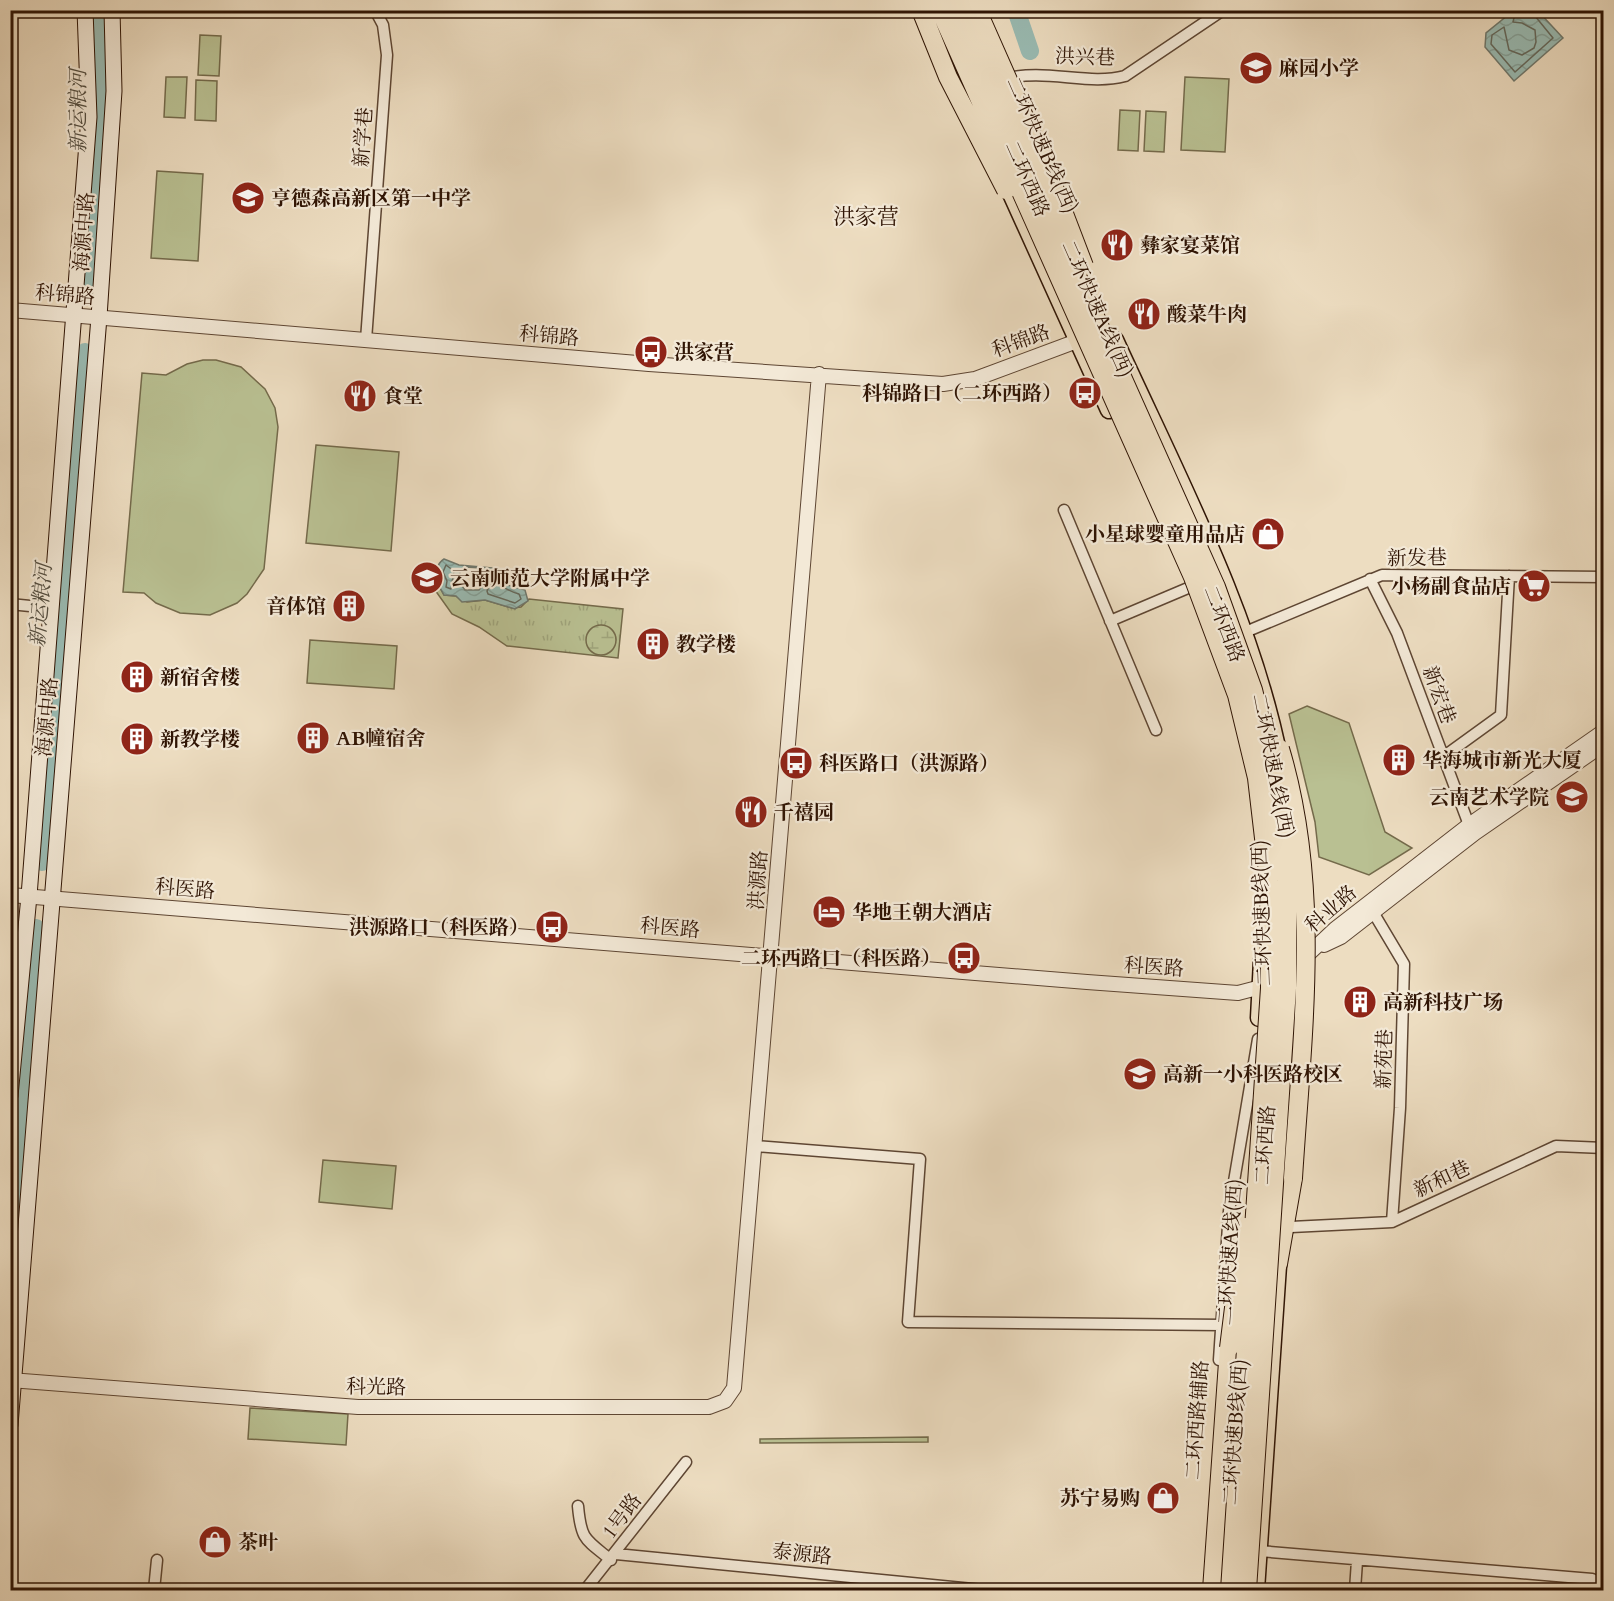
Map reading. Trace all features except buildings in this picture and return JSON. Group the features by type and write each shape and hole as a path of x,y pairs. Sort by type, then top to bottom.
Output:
{"highway":[{"path":"921,10 964,108 1079,322"},
{"name":"二环快速A线(西)","path":"940,10 1207,611 1228,670 1250,745 1264,827 1270,900 1270,987 1230,1590"},
{"name":"二环快速B线(西)","path":"958,10 1205,561 1242,656 1263,724 1277,791 1285,861 1288,941 1285,1032 1247,1590"},
{"path":"977,10 1060,202 1115,361"},
{"path":"1242,656 1264,705 1283,760 1297,818 1303,860 1305,981 1293,1178 1278,1264"},
{"path":"1212,1590 1232,1312 1261,1122"}],"main road":[{"name":"海源中路","path":"10,1096 29,896 89,117 85,10"},
{"name":"海源中路","path":"10,1425 99,317 114,91 112,10"},
{"name":"二环西路","path":"930,10 956,74 1188,588 1228,698 1251,795 1260,881 1261,987 1221,1590"},
{"name":"二环西路","path":"968,10 1005,79 1034,159 1198,523 1243,633 1275,739 1288,807 1294,860 1296,964 1256,1590"}],"street":[{"name":"新学巷","path":"366,340 387,55 383,25 375,10"},
{"path":"912,10 927,35 956,74"},
{"path":"986,10 1005,79"},
{"name":"洪兴巷","path":"1005,79 1036,73 1113,80 1125,76 1223,10"},
{"name":"科锦路","path":"10,310 649,364 944,384 962,382 1077,341"},
{"name":"洪源路","path":"734,1388 819,374"},
{"path":"1064,510 1156,730"},
{"name":"新发巷","path":"1243,633 1382,574 1604,577"},
{"path":"1443,757 1501,715 1509,576"},
{"name":"新宏巷","path":"1370,579 1397,633 1469,825"},
{"path":"1110,621 1188,588"},
{"path":"10,604 50,608"},
{"name":"科业路","path":"1314,950 1344,922 1469,825 1604,731"},
{"name":"科业路","path":"1314,950 1341,937 1475,833 1604,744"},
{"path":"1278,1264 1291,1227 1301,1179 1314,950 1310,910 1294,860"},
{"name":"科医路","path":"10,895 1238,993 1261,987 1314,950"},
{"name":"新苑巷","path":"1373,912 1404,964 1400,1107 1392,1222"},
{"name":"二环西路辅路","path":"1204,1590 1231,1197 1258,1039"},
{"path":"755,1146 920,1159 909,1322 1222,1325"},
{"name":"新和巷","path":"1291,1227 1392,1222 1556,1146 1604,1148"},
{"name":"科光路","path":"13,1380 358,1407 709,1407 725,1401 734,1388"},
{"name":"1号路","path":"585,1590 614,1557 686,1462"},
{"path":"578,1506 580,1530 585,1539 614,1557"},
{"path":"1259,1551 1592,1579 1603,1583 1603,1590"},
{"name":"泰源路","path":"614,1557 983,1590"},
{"path":"154,1590 157,1560"},
{"path":"1355,1590 1357,1561"},
{"path":"864,1590 872,1580"}],"green space":[{"path":"200,35 221,36 219,76 198,75"},
{"path":"166,77 187,77 185,118 164,117"},
{"path":"1185,77 1229,79 1225,152 1181,150"},
{"path":"196,80 217,81 216,121 195,120"},
{"path":"1120,110 1140,111 1138,151 1118,150"},
{"path":"1146,111 1166,112 1164,152 1144,151"},
{"path":"157,171 203,174 198,261 151,258"},
{"path":"216,360 241,367 265,389 275,408 278,427 264,569 247,594 237,603 210,615 180,613 156,603 144,593 123,592 142,373 166,375 187,364"},
{"path":"316,445 399,452 391,551 306,543"},
{"path":"439,586 444,595 456,596 467,602 485,600 512,608 521,607 529,599 623,609 618,658 507,646 479,627 452,614 435,590"},
{"path":"601,625 612,629 616,640 612,651 601,655 590,651 586,640 590,629"},
{"path":"310,640 397,646 394,689 307,683"},
{"path":"1307,706 1349,723 1385,832 1412,848 1369,875 1319,857 1315,822 1289,714"},
{"path":"323,1160 396,1166 392,1209 319,1202"},
{"path":"250,1408 348,1414 346,1445 248,1439"},
{"path":"928,1437 928,1442 760,1443 760,1439"}],"water":[{"path":"1513,11 1538,11 1563,38 1514,81 1485,47 1486,33"},
{"path":"444,559 459,565 492,568 495,576 506,580 507,585 525,590 528,601 515,609 485,600 462,602 456,596 444,595 439,586 441,580 438,566","holes":["467,567 478,568 485,574 484,584 479,590 465,590 459,582 460,572"]}],"waterway":[{"name":"新运粮河","path":"90,284 99,182 102,113 102,44 99,10"},
{"path":"1016,10 1030,51"},
{"name":"新运粮河","path":"42,862 85,352"},
{"name":"新运粮河","path":"10,1233 36,928"}],"place":[{"name":"麻园小学","path":"1256,68"},
{"name":"亨德森高新区第一中学","path":"248,198"},
{"name":"彝家宴菜馆","path":"1117,245"},
{"name":"酸菜牛肉","path":"1144,314"},
{"name":"洪家营","path":"651,352"},
{"name":"科锦路口（二环西路）","path":"1085,393"},
{"name":"食堂","path":"360,396"},
{"name":"小星球婴童用品店","path":"1268,534"},
{"name":"云南师范大学附属中学","path":"427,578"},
{"name":"小杨副食品店","path":"1534,586"},
{"name":"音体馆","path":"349,606"},
{"name":"教学楼","path":"653,644"},
{"name":"新宿舍楼","path":"137,677"},
{"name":"AB幢宿舍","path":"313,738"},
{"name":"新教学楼","path":"137,739"},
{"name":"华海城市新光大厦","path":"1399,760"},
{"name":"科医路口（洪源路）","path":"796,763"},
{"name":"云南艺术学院","path":"1572,797"},
{"name":"千禧园","path":"751,812"},
{"name":"华地王朝大酒店","path":"829,912"},
{"name":"洪源路口（科医路）","path":"552,927"},
{"name":"二环西路口（科医路）","path":"964,958"},
{"name":"高新科技广场","path":"1360,1002"},
{"name":"高新一小科医路校区","path":"1140,1074"},
{"name":"苏宁易购","path":"1163,1498"},
{"name":"茶叶","path":"215,1542"}],"district":[{"name":"洪家营","path":"866,217"}]}
